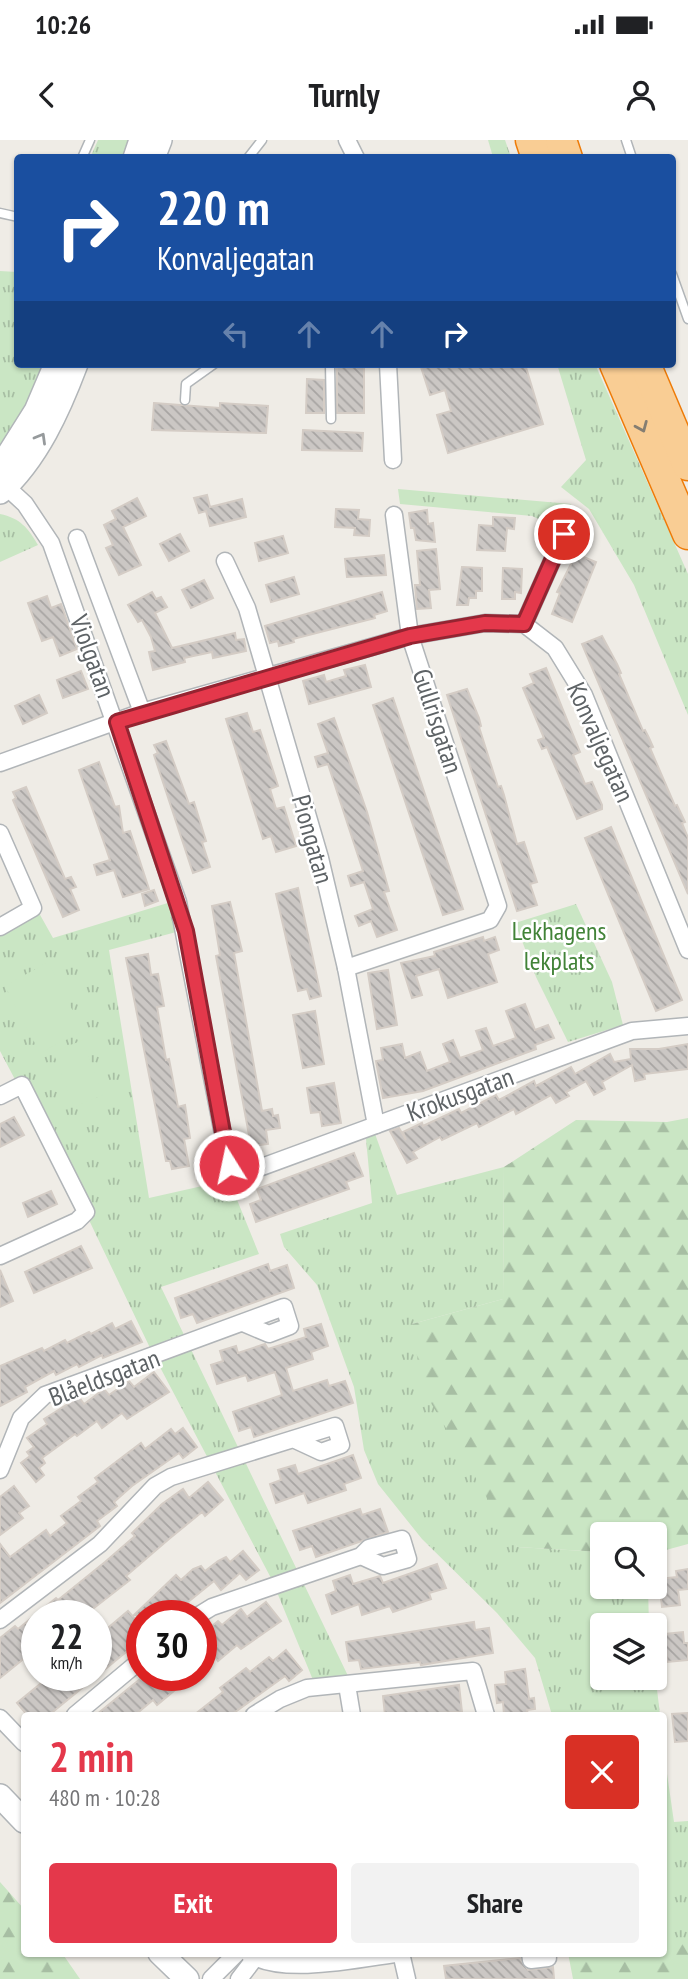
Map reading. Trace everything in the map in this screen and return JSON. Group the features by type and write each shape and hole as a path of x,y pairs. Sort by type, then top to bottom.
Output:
{"highway":[{"path":"617,368 688,534"},
{"path":"647,368 688,465"}],"street":[{"path":"1,482 54,368"},
{"path":"1,482 26,463 63,397 74,368"},
{"path":"388,368 393,460"},
{"name":"Violgatan","path":"1,482 25,504 51,543 117,722 181,912 229,1165 235,1172"},
{"name":"Gullrisgatan","path":"346,968 490,919 498,906 410,636 394,515"},
{"path":"0,763 142,712 410,636 485,623 524,624 564,534"},
{"name":"Violgatan","path":"77,538 142,712"},
{"name":"Piongatan","path":"225,561 247,608 265,679 320,858 346,968 376,1125"},
{"name":"Konvaljegatan","path":"524,624 555,648 584,695 688,950"},
{"path":"0,833 33,908 0,927"},
{"name":"Krokusgatan","path":"235,1172 248,1172 632,1031 688,1026"},
{"path":"0,1096 22,1085 86,1212 77,1221 0,1255"},
{"name":"Blåeldsgatan","path":"0,1470 21,1418 45,1395 243,1323"},
{"path":"0,1620 100,1544 155,1486 171,1477 293,1439"},
{"path":"217,1605 361,1556"},
{"path":"259,1712 280,1699 307,1688 473,1671 485,1712"},
{"path":"79,1712 126,1672"},
{"path":"347,1685 352,1712"},
{"path":"0,1718 21,1740"},
{"path":"0,1796 21,1818"},
{"path":"164,1957 187,1979"},
{"path":"211,1979 233,1957"},
{"path":"239,1979 250,1957"},
{"path":"256,1957 293,1965 365,1957"},
{"path":"402,1957 407,1979"},
{"path":"531,1957 548,1957"}],"lane":[{"path":"251,154 262,140"},
{"path":"676,286 688,320"},
{"path":"185,400 186,384 208,368"},
{"path":"330,368 331,419"}],"green space":[{"path":"98,140 134,140 129,154 92,154"},
{"path":"488,140 505,140 510,154 492,154"},
{"path":"0,271 14,272 14,368 42,368 21,417 0,450"},
{"path":"558,368 597,368 688,574 688,715 634,585 589,509 561,487 586,460"},
{"path":"398,489 571,504 560,529 532,516 400,504"},
{"path":"0,514 23,525 38,545 0,562"},
{"path":"171,902 180,931 109,950 149,1198 229,1180 259,1254 161,1287 349,1678 313,1680 272,1580 151,1350 89,1220 0,1051 0,933 39,913 53,938"},
{"name":"Lekhagens lekplats","path":"576,904 612,982 623,1025 568,1042 536,977 515,923"},
{"path":"48,962 83,1031 40,1053 5,986"},
{"path":"83,1040 103,1095 74,1107 53,1052"},
{"path":"688,1118 688,1544 667,1550 667,1522 590,1522 590,1551 517,1547 422,1388 412,1324 503,1299 504,1167 576,1120 667,1122"},
{"path":"374,1131 397,1195 504,1167 503,1299 412,1324 517,1547 590,1551 590,1599 648,1599 649,1613 590,1613 590,1690 657,1690 660,1712 551,1712 535,1658 497,1613 422,1539 378,1484 364,1450 354,1387 317,1285 284,1247 280,1234 372,1203 366,1139"},
{"path":"667,1774 674,1822 688,1821 688,1939 667,1939"},
{"path":"667,1778 670,1807 667,1807"},
{"path":"0,1882 21,1906 21,1957 65,1957 80,1979 0,1979"},
{"path":"667,1939 688,1939 688,1979 573,1979 569,1957 667,1957"}],"building":[{"path":"337,368 364,368 364,413 337,413"},
{"path":"421,368 526,368 543,424 448,453 437,415 451,411 445,390 430,395"},
{"path":"307,379 324,380 324,413 306,413"},
{"path":"154,403 220,408 220,403 268,406 266,433 152,430"},
{"path":"303,430 363,433 362,451 302,450"},
{"path":"207,495 210,507 242,499 246,517 210,526 206,511 199,513 194,498"},
{"path":"137,498 146,516 123,527 141,565 119,575 106,548 113,545 104,525 116,519 112,511"},
{"path":"336,509 359,510 358,519 370,520 369,536 354,535 355,528 335,527"},
{"path":"427,510 428,524 433,523 435,542 416,540 414,528 411,528 409,513"},
{"path":"493,517 515,518 514,529 507,528 505,551 477,550 479,525 493,526"},
{"path":"180,534 189,551 169,561 160,544"},
{"path":"283,536 288,553 259,561 255,543"},
{"path":"436,549 440,589 429,590 431,608 417,609 415,585 420,585 417,551"},
{"path":"576,554 596,562 572,622 552,614 560,593 557,592"},
{"path":"384,555 386,575 347,577 345,559"},
{"path":"462,567 482,568 482,591 476,591 476,598 469,598 468,605 457,605"},
{"path":"503,568 522,569 521,593 515,592 515,599 502,599"},
{"path":"294,577 299,594 271,602 266,585"},
{"path":"204,580 213,598 191,608 182,590"},
{"path":"152,592 156,599 161,597 167,607 155,613 172,648 235,633 236,640 244,639 246,651 213,658 212,652 184,658 185,662 153,670 149,652 155,651 151,637 142,620 138,622 128,605"},
{"path":"382,592 387,611 374,615 375,618 293,639 294,642 279,646 278,641 270,643 265,626"},
{"path":"47,596 51,608 61,604 77,649 60,656 53,637 42,641 28,603"},
{"path":"602,636 621,673 619,674 643,731 645,730 653,747 650,748 675,806 677,805 685,822 682,823 688,838 688,894 582,644"},
{"path":"365,665 371,687 309,704 303,681 324,675 326,682 346,676 344,670"},
{"path":"546,668 580,752 573,755 585,784 592,782 602,805 602,809 577,819 547,747 542,749 538,740 544,738 523,688 534,683 530,674"},
{"path":"81,671 88,689 63,698 57,680"},
{"path":"467,689 479,718 479,727 498,787 501,786 504,795 517,844 524,842 537,882 530,884 537,905 517,911 447,695"},
{"path":"39,695 47,713 23,724 15,706"},
{"path":"393,698 463,909 443,915 373,705"},
{"path":"247,713 253,732 260,730 278,786 270,789 276,809 284,807 296,846 276,852 271,836 263,839 226,719"},
{"path":"334,718 367,812 389,891 384,892 397,930 377,937 371,921 359,926 355,916 373,909 364,882 351,886 348,876 363,871 328,764 318,767 315,757 328,753 318,724"},
{"path":"166,741 189,804 194,802 206,841 202,842 210,867 193,873 154,755 158,753 154,745"},
{"path":"99,762 115,807 119,806 123,833 130,831 149,889 123,897 114,870 97,875 94,865 110,860 79,770"},
{"path":"26,787 65,879 71,877 76,887 70,889 79,910 63,917 13,800 16,798 13,792"},
{"path":"611,827 682,1000 656,1011 585,838"},
{"path":"298,888 321,996 310,999 307,989 298,991 276,894"},
{"path":"154,890 158,901 145,906 142,894"},
{"path":"230,902 242,951 234,953 262,1111 272,1109 273,1116 278,1115 280,1128 266,1130 268,1144 251,1146 216,956 220,955 212,906"},
{"path":"483,937 484,941 495,937 499,950 488,954 497,982 448,998 439,969 416,976 422,995 412,998 401,963 435,956 434,952"},
{"path":"148,954 151,975 158,974 164,1006 157,1007 166,1060 169,1059 178,1107 185,1105 190,1138 184,1139 189,1166 172,1169 170,1161 166,1161 126,958"},
{"path":"388,970 397,1025 377,1029 368,973"},
{"path":"525,1004 535,1030 548,1025 554,1038 535,1045 536,1049 423,1091 383,1098 376,1061 383,1060 381,1048 402,1044 405,1058 420,1052 427,1071 450,1062 443,1044 453,1040 460,1058 483,1050 476,1031 486,1028 493,1046 516,1038 506,1011"},
{"path":"315,1011 324,1064 303,1068 293,1015"},
{"path":"688,1044 688,1069 644,1074 645,1079 635,1081 632,1065 602,1082 605,1089 594,1095 586,1081 566,1092 569,1096 556,1103 551,1095 516,1114 514,1109 479,1127 477,1123 442,1140 440,1137 413,1152 417,1158 407,1163 390,1131 399,1128 406,1140 403,1132 422,1123 423,1126 459,1109 461,1113 496,1095 499,1100 534,1081 536,1086 571,1067 575,1074 610,1054 614,1062 631,1059 630,1049 659,1049"},
{"path":"334,1083 341,1123 322,1126 320,1112 311,1113 307,1088"},
{"path":"14,1117 24,1135 0,1147 0,1124"},
{"path":"354,1153 363,1176 346,1182 349,1189 256,1222 250,1204 261,1200 257,1189"},
{"path":"51,1191 57,1204 28,1217 23,1203"},
{"path":"81,1246 92,1268 34,1293 25,1272"},
{"path":"268,1264 270,1271 287,1265 294,1288 197,1323 193,1314 181,1318 175,1298"},
{"path":"0,1270 13,1301 0,1307"},
{"path":"131,1321 142,1342 103,1358 102,1355 79,1367 77,1364 56,1375 54,1371 25,1387 27,1392 0,1406 0,1366 42,1348 44,1351 65,1340 67,1343 89,1332 91,1334 112,1323 115,1329"},
{"path":"321,1324 328,1346 311,1352 313,1359 286,1368 293,1391 327,1380 329,1386 345,1381 353,1403 254,1437 251,1427 239,1431 233,1412 282,1395 275,1372 248,1381 246,1375 217,1384 211,1365 223,1361 220,1351 236,1346 238,1353 265,1344 268,1349 306,1337 304,1329"},
{"path":"154,1372 169,1392 127,1419 122,1413 102,1428 97,1421 77,1436 75,1434 42,1458 45,1463 39,1468 44,1475 36,1482 21,1463 30,1456 27,1452 34,1447 27,1438 47,1424 44,1419 79,1397 84,1404 104,1389 109,1395 129,1381 134,1387"},
{"path":"183,1428 197,1447 183,1458 179,1453 132,1486 114,1502 117,1506 97,1521 100,1526 0,1603 0,1544 10,1557 46,1530 50,1536 67,1523 61,1516 81,1501 78,1497 98,1482 95,1478 141,1443 145,1449 171,1429 175,1434"},
{"path":"353,1455 361,1478 344,1484 346,1490 308,1503 304,1493 276,1503 270,1484 281,1480 278,1470 295,1465 298,1474"},
{"path":"208,1482 223,1500 205,1516 202,1512 169,1539 126,1576 130,1580 104,1600 58,1600 135,1536 132,1533 162,1504 183,1489 189,1498"},
{"path":"14,1486 29,1506 19,1513 23,1518 0,1535 0,1497"},
{"path":"360,1509 362,1515 380,1509 388,1532 316,1557 312,1546 300,1550 293,1531"},
{"path":"243,1551 259,1570 246,1580 240,1573 221,1590 214,1581 191,1600 150,1600 176,1575 181,1580 193,1569 201,1566 205,1571 226,1557 230,1562"},
{"path":"437,1564 446,1588 429,1593 431,1599 393,1612 390,1606 362,1615 359,1604 332,1614 326,1595 336,1591 333,1581 350,1575 353,1584 380,1576 383,1583"},
{"path":"688,1569 688,1589 678,1590 680,1605 662,1607 661,1599 667,1599 667,1578 677,1577 676,1571"},
{"path":"266,1602 281,1621 241,1649 237,1645 218,1661 217,1622 222,1625 241,1609 247,1617"},
{"path":"126,1613 126,1652 112,1664 112,1624"},
{"path":"474,1622 475,1630 489,1628 493,1653 421,1665 420,1662 361,1669 359,1660 349,1661 346,1642"},
{"path":"15,1626 18,1629 21,1627 21,1661 0,1678 0,1638"},
{"path":"683,1632 684,1643 688,1643 688,1660 667,1662 667,1634"},
{"path":"286,1650 302,1670 289,1681 285,1676 235,1712 198,1712 223,1692 220,1688 246,1668 250,1672 269,1657 273,1661"},
{"path":"525,1669 529,1699 534,1698 535,1709 527,1712 504,1712 503,1702 497,1703 495,1685 506,1684 505,1672"},
{"path":"459,1685 462,1712 385,1712 383,1696"},
{"path":"32,1691 78,1691 53,1712 24,1712 17,1703"},
{"path":"126,1691 174,1691 157,1705 153,1700 139,1712 100,1712"},
{"path":"688,1713 688,1741 675,1742 672,1714"},
{"path":"520,1958 528,1970 553,1967 554,1979 446,1979 444,1966"}],"route":[{"path":"229,1165 186,931 117,722 142,712 410,636 485,623 524,624 564,534"}]}
